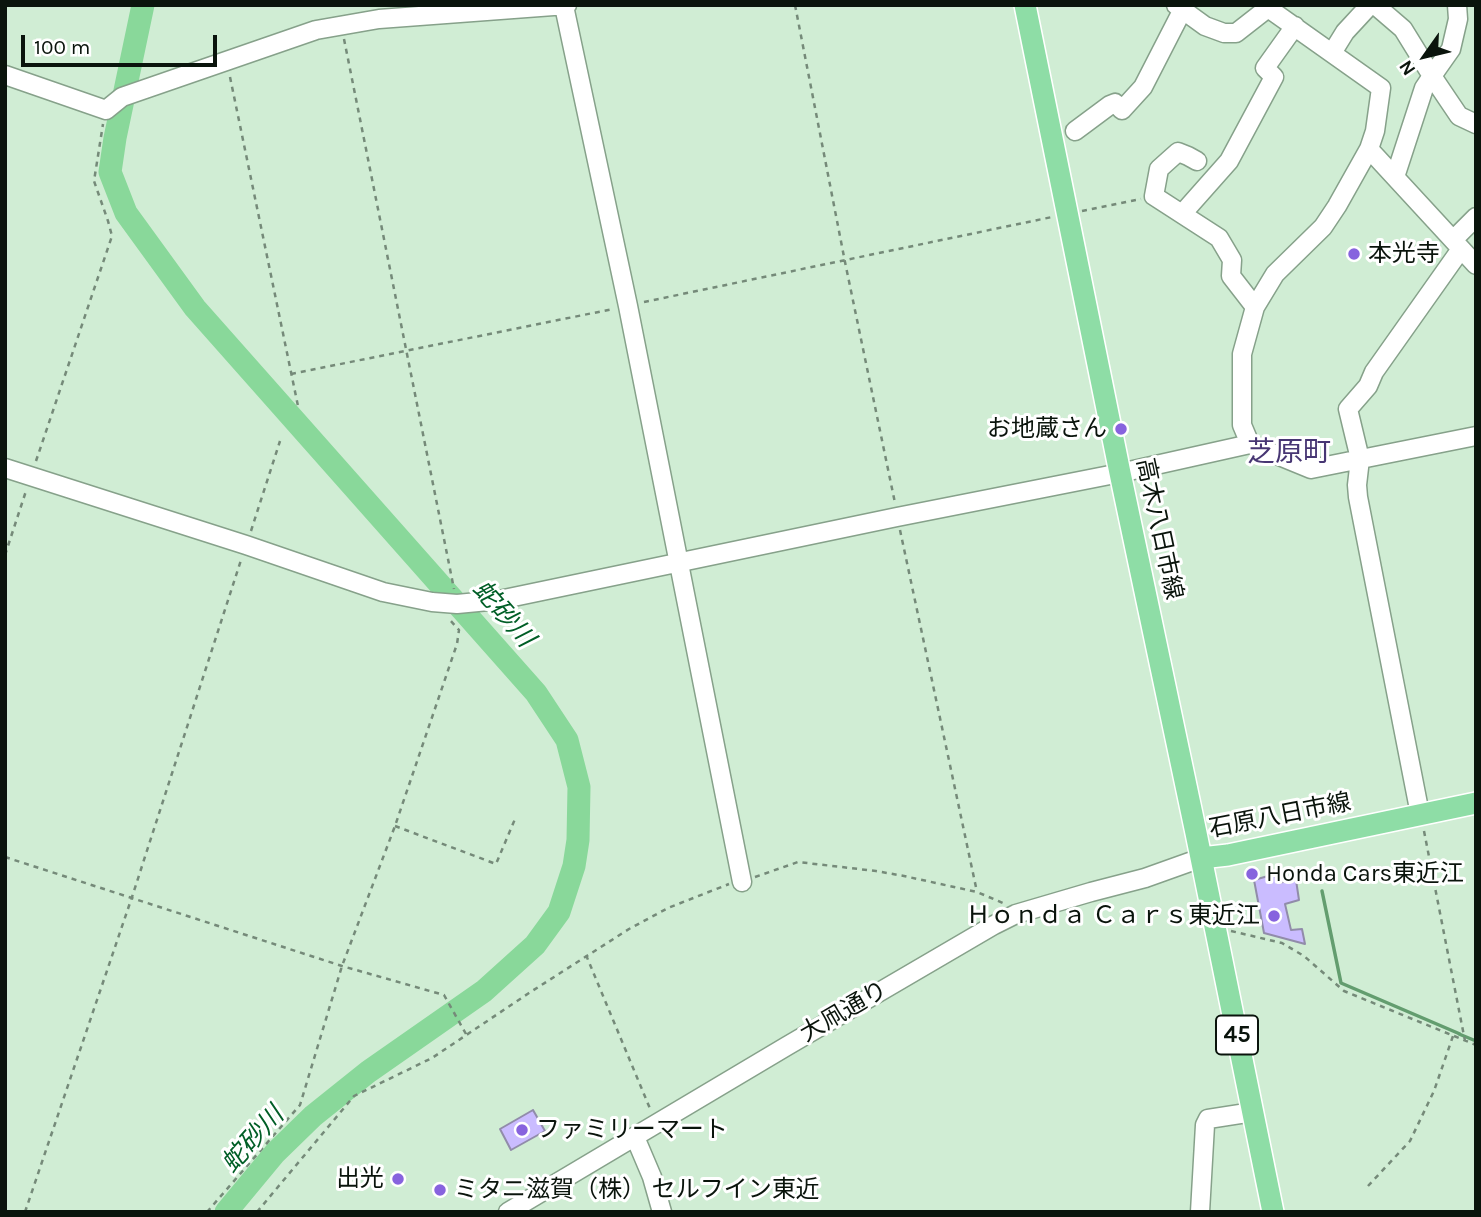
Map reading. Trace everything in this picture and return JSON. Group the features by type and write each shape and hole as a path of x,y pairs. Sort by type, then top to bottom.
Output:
{"main road":[{"name":"高木八日市線","path":"1025,5 1200,858"},
{"name":"石原八日市線","path":"1273,1212 1200,858 1228,855 1476,803"}],"street":[{"path":"5,75 106,110 130,95 316,30 379,19 566,5 680,562 742,882"},
{"path":"1332,53 1345,32 1372,5 1403,29 1459,116 1476,124"},
{"path":"1395,177 1424,88 1451,49 1458,19 1457,5"},
{"path":"1075,131 1110,105 1115,103 1122,110 1143,86 1179,8 1205,26 1224,33 1236,33 1268,7 1381,88 1376,131 1369,149 1323,227 1275,274 1255,307 1242,354 1242,425 1250,444"},
{"path":"1182,214 1229,161 1274,77 1265,68 1295,26"},
{"path":"1369,149 1476,265"},
{"path":"1197,161 1178,152 1159,169 1154,196 1219,238 1232,260 1231,276 1255,307"},
{"path":"1421,814 1358,497 1360,459 1348,409 1368,386 1374,372 1476,217"},
{"path":"5,468 383,592 457,604 499,600 1250,444 1311,469 1476,436"},
{"name":"大凧通り","path":"508,1212 994,925 1016,914 1145,878 1200,858"},
{"path":"1200,1212 1205,1125 1208,1119 1254,1112"},
{"path":"635,1137 652,1177 662,1212"}],"path":[{"path":"795,5 845,262 977,892"},
{"path":"341,26 457,604"},
{"path":"226,61 298,406"},
{"path":"5,555 112,236 94,181 106,110"},
{"path":"291,374 845,262 1154,196"},
{"path":"25,1212 132,898 279,441"},
{"path":"207,1212 300,1105 342,966 395,826 457,644 459,630 450,620 434,610 432,601"},
{"path":"1421,814 1465,1040"},
{"path":"395,826 496,864 515,819"},
{"path":"5,857 342,966 444,995 466,1034"},
{"path":"257,1212 354,1096 432,1058 586,955 668,908 733,882 742,882 798,862 885,872 977,892 1009,906 1016,914"},
{"path":"1214,928 1282,943 1304,956 1344,991 1476,1045"},
{"path":"586,955 656,1124"},
{"path":"1368,1186 1410,1141 1434,1091 1453,1036"}],"building":[{"name":"Ｈｏｎｄａ Ｃａｒｓ東近江","path":"1275,874 1277,883 1296,880 1299,900 1285,904 1291,930 1302,929 1305,944 1264,933 1254,880"},
{"name":"ファミリーマート","path":"533,1110 545,1131 511,1150 500,1129"}],"waterway":[{"name":"蛇砂川","path":"143,5 110,172 126,213 195,308 536,693 567,740 579,787 578,840 574,866 559,912 535,945 484,991 368,1072 313,1116 275,1153 226,1212"},
{"path":"1322,891 1341,983 1460,1034"},
{"path":"1459,1034 1476,1041"}],"place":[{"name":"本光寺","path":"1354,254"},
{"name":"お地蔵さん","path":"1121,429"},
{"name":"Honda Cars東近江","path":"1252,874"},
{"name":"Ｈｏｎｄａ Ｃａｒｓ東近江","path":"1274,916"},
{"name":"ファミリーマート","path":"522,1130"},
{"name":"出光","path":"398,1179"},
{"name":"ミタニ滋賀（株） セルフイン東近","path":"440,1190"}],"district":[{"name":"芝原町","path":"1289,453"}]}
